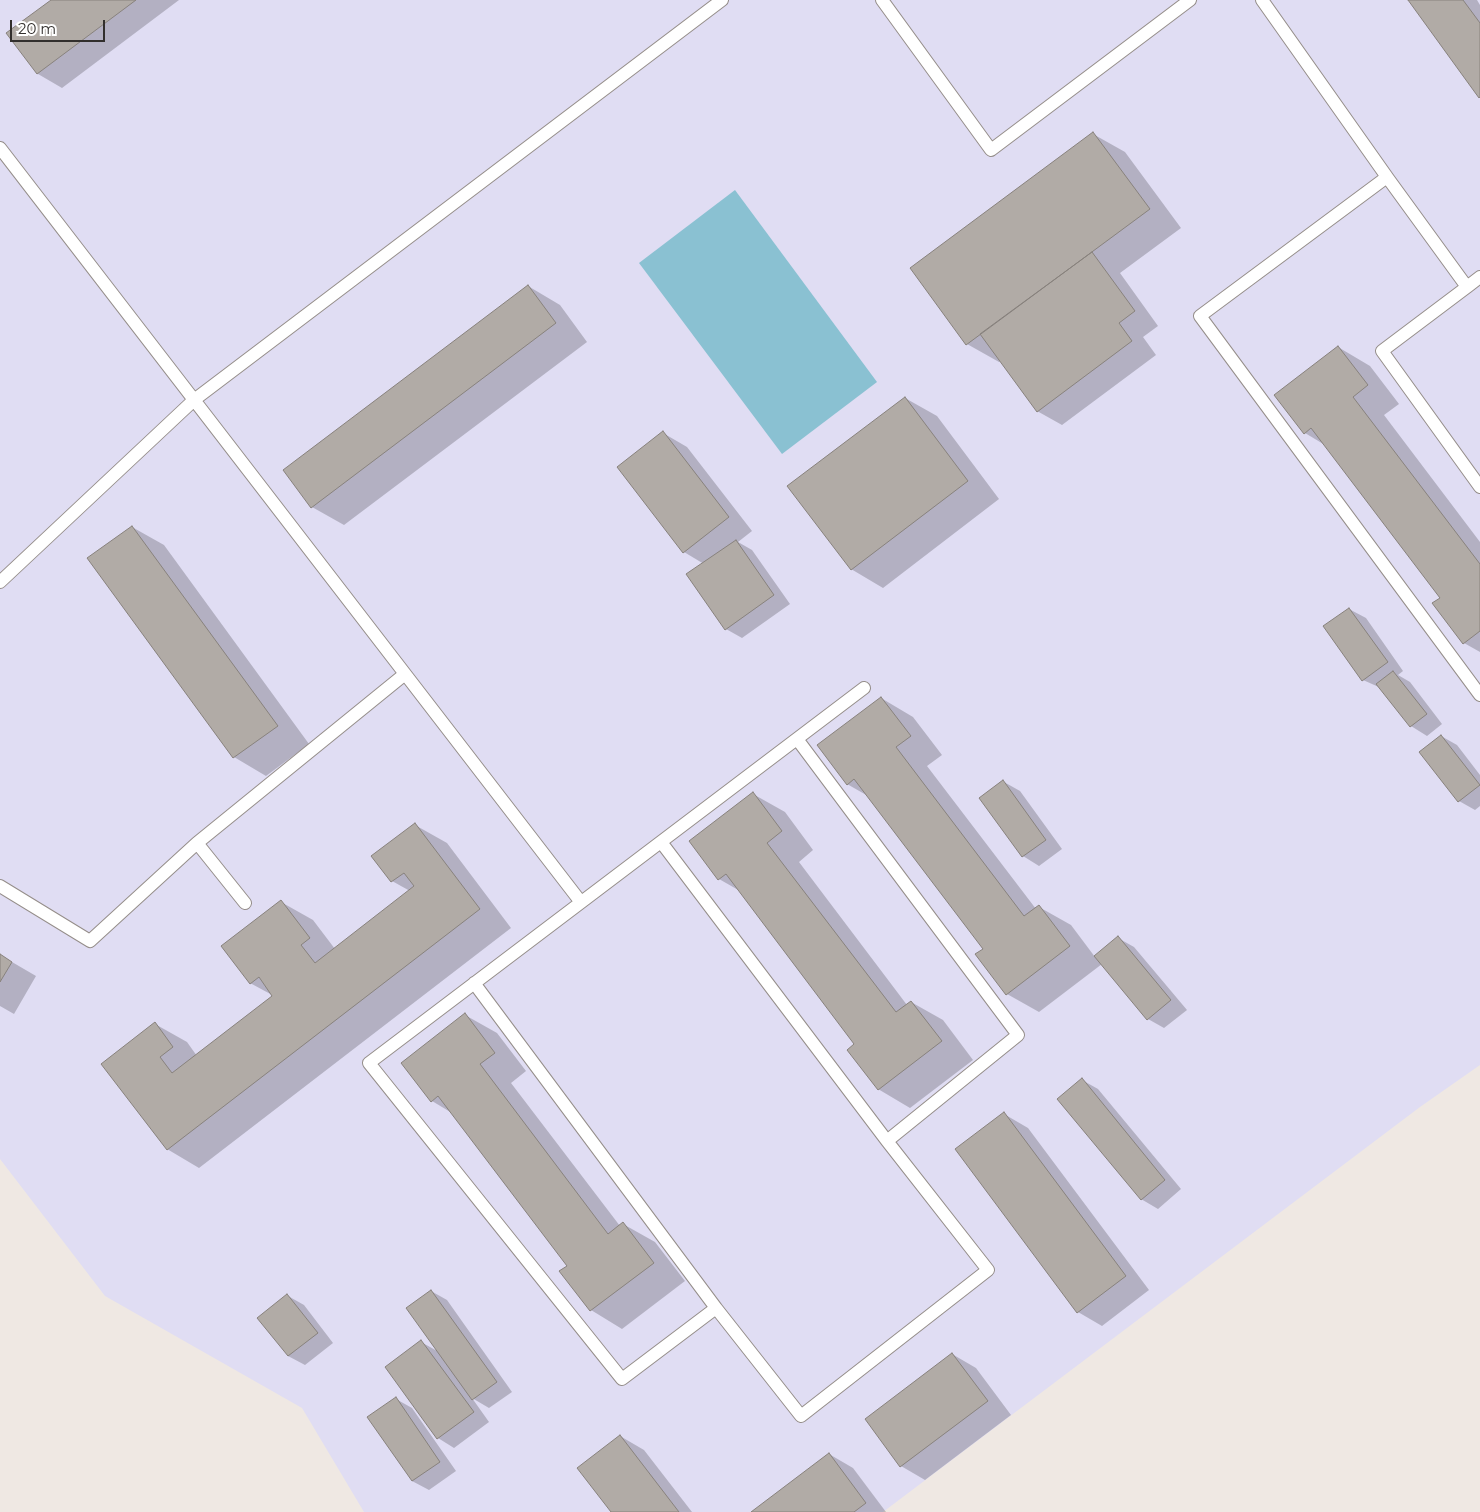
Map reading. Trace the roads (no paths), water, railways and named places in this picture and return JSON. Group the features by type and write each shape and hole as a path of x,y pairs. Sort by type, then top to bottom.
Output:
{"lane":[{"path":"0,582 194,400 722,0"},
{"path":"882,0 991,150 1190,0"},
{"path":"1262,0 1466,287"},
{"path":"0,148 580,901"},
{"path":"1387,177 1200,316 1476,681 1480,695"},
{"path":"1480,277 1382,350 1480,487"},
{"path":"0,886 90,942 197,843 405,674"},
{"path":"716,1308 622,1379 369,1063 580,901 864,688"},
{"path":"797,739 1018,1035 887,1141"},
{"path":"474,983 716,1308 801,1416 988,1270 887,1141 661,842"},
{"path":"197,843 246,903"}],"water":[{"path":"735,190 877,382 782,454 639,263"}]}
